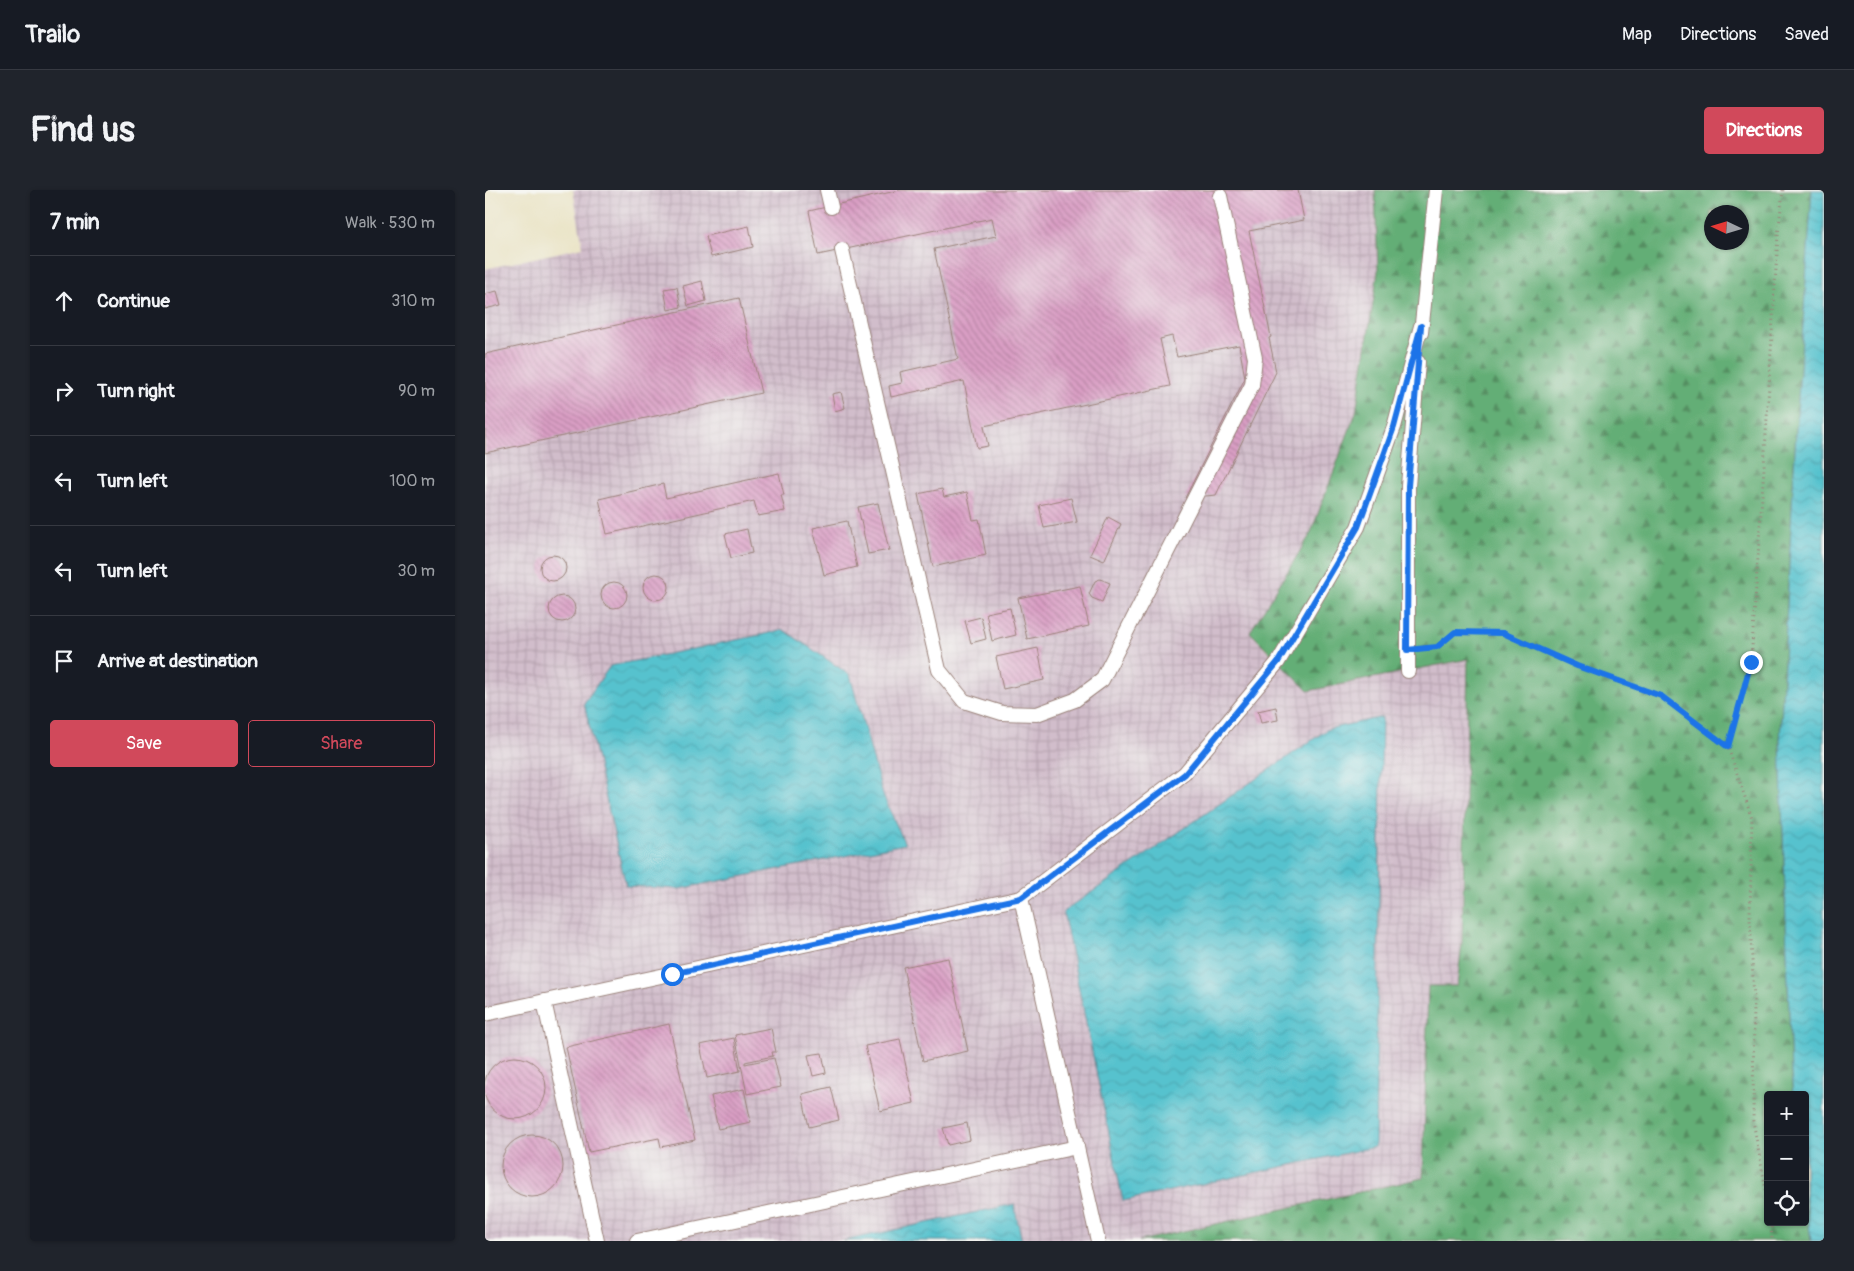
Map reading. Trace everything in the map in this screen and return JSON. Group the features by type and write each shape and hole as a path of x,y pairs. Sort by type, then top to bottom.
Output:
{"lane":[{"path":"827,190 831,207"},
{"path":"1408,671 1408,486 1421,326 1436,190"},
{"path":"842,250 939,670 964,701 1002,714 1037,714 1075,700 1102,680 1252,385 1255,358 1220,196"},
{"path":"485,1014 1021,898 1185,774 1278,662 1358,527 1394,427 1421,326"},
{"path":"1021,898 1098,1241"},
{"path":"544,1001 597,1241"},
{"path":"637,1241 1077,1147"}],"path":[{"path":"1764,1181 1753,1121 1754,1000 1750,918 1752,818 1728,747 1751,662 1765,457 1777,235 1783,190"},
{"path":"1407,650 1437,647 1455,632 1503,633 1577,666 1661,696 1728,747"},
{"path":"1771,1226 1772,1241"}],"shaded area":[{"path":"573,190 1375,190 1378,271 1356,412 1310,535 1250,632 1278,662 1408,671 1468,659 1462,944 1457,986 1428,986 1423,1178 1139,1241 485,1241 485,269 583,247"}],"green space":[{"path":"1375,190 1812,190 1796,430 1780,741 1793,1091 1764,1091 1764,1226 1809,1225 1811,1241 1139,1241 1423,1178 1428,986 1457,986 1462,944 1468,659 1308,691 1250,632 1310,535 1356,412 1378,271"}],"water":[{"path":"1812,190 1824,190 1824,1241 1811,1241 1809,1225 1809,1091 1793,1091 1791,1073 1780,741 1796,430"},
{"path":"784,630 850,675 883,795 905,844 679,889 626,886 584,703 610,666"},
{"path":"1382,717 1375,1147 1123,1201 1063,912 1328,729"},
{"path":"1014,1204 1022,1241 843,1241"}],"building":[{"path":"900,190 1298,190 1304,220 1249,231 1271,337 1269,338 1276,372 1216,495 1185,498 1245,378 1239,345 1177,357 1172,336 1160,339 1170,386 984,426 988,446 977,448 964,381 891,397 889,386 902,383 900,372 958,359 934,249 996,236 992,218 818,255 809,211"},
{"path":"749,226 753,247 711,257 706,236"},
{"path":"702,281 706,301 688,306 683,286"},
{"path":"677,287 681,307 668,310 664,289"},
{"path":"497,291 501,305 485,309 485,294"},
{"path":"739,298 761,393 485,453 485,354"},
{"path":"841,392 845,408 835,411 832,394"},
{"path":"779,473 784,495 781,495 785,511 758,516 754,501 607,534 599,499 663,484 666,498"},
{"path":"942,489 944,497 967,492 973,520 979,519 986,555 933,567 918,494"},
{"path":"1071,498 1077,522 1044,528 1039,505"},
{"path":"878,503 889,550 868,554 858,507"},
{"path":"1108,517 1121,524 1104,561 1090,555"},
{"path":"847,521 857,567 824,575 813,528"},
{"path":"747,529 752,553 731,558 725,534"},
{"path":"553,555 562,559 566,568 562,577 553,581 544,577 540,568 544,559"},
{"path":"656,574 665,578 669,587 665,596 656,600 647,596 643,587 647,578"},
{"path":"1100,579 1110,583 1102,602 1092,598 1089,594 1095,581"},
{"path":"614,582 623,586 627,595 623,604 614,608 605,604 601,595 605,586"},
{"path":"1080,586 1089,626 1027,639 1018,598"},
{"path":"562,596 571,600 575,609 571,618 562,622 553,618 549,609 553,600"},
{"path":"1010,608 1016,635 992,641 986,613"},
{"path":"981,617 986,639 971,643 965,621"},
{"path":"1038,648 1044,680 1003,689 996,657"},
{"path":"1276,707 1278,720 1261,723 1258,711"},
{"path":"948,958 968,1051 923,1061 903,967"},
{"path":"669,1024 695,1140 661,1147 659,1138 589,1152 566,1047"},
{"path":"771,1028 776,1052 772,1052 773,1056 745,1062 745,1064 774,1058 781,1087 747,1094 735,1035"},
{"path":"734,1038 740,1071 707,1078 700,1045"},
{"path":"900,1039 914,1103 880,1111 865,1046"},
{"path":"822,1053 826,1073 813,1076 808,1055"},
{"path":"515,1057 527,1060 537,1066 543,1076 546,1088 543,1100 537,1110 527,1116 515,1119 503,1116 493,1110 487,1100 484,1088 487,1076 493,1066 503,1060"},
{"path":"831,1087 839,1120 809,1127 802,1094"},
{"path":"744,1089 751,1122 718,1129 711,1096"},
{"path":"967,1123 970,1140 948,1145 943,1128"},
{"path":"532,1135 544,1138 554,1144 560,1154 563,1166 560,1178 554,1188 544,1194 532,1197 520,1194 510,1188 504,1178 501,1166 504,1154 510,1144 520,1138"}],"route":[{"path":"672,974 1021,898 1185,774 1278,662 1358,527 1394,427 1421,326 1408,486 1407,650 1437,647 1455,632 1503,633 1577,666 1661,696 1728,747 1751,662"}]}
